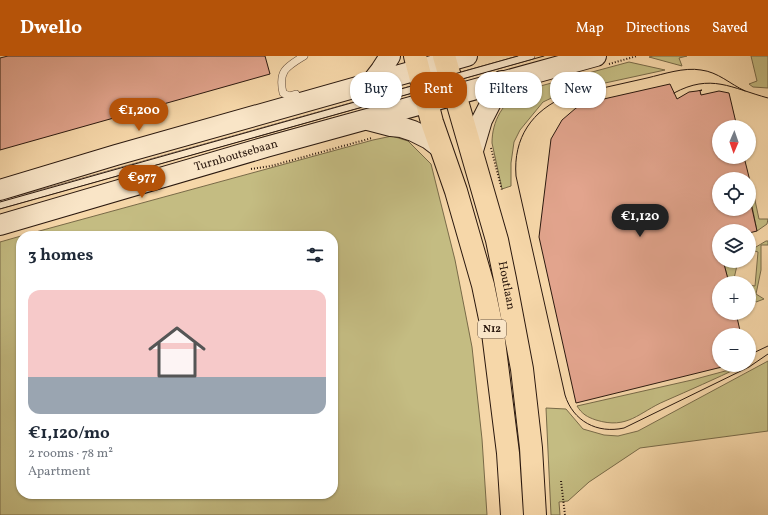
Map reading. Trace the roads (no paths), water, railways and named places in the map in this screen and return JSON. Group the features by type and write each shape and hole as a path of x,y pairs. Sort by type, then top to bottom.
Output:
{"main road":[{"path":"380,72 390,56"},
{"path":"450,72 467,56"},
{"path":"536,72 596,56"},
{"name":"Turnhoutsebaan","path":"0,225 75,202 366,119 410,87"},
{"path":"0,190 321,94 350,88"},
{"name":"Houtlaan","path":"430,108 456,191 483,285 493,333 508,452 512,515"},
{"name":"Houtlaan","path":"459,108 497,240 514,326 522,369 531,448 535,515"},
{"path":"472,154 482,120 488,108"},
{"path":"366,119 413,131 429,139 442,149"}],"lane":[{"path":"304,56 284,71 281,77 281,82 283,93 288,96 304,92"},
{"path":"454,72 531,56"},
{"name":"Turnhoutsebaan","path":"0,206 410,82"}],"tram line":[{"path":"0,202 518,56"},
{"path":"0,209 544,56"},
{"path":"745,91 713,73 688,69 567,96 544,109 527,127 518,149 516,176 565,395 574,412 587,424 605,429 624,428 749,367 768,354"},
{"path":"674,93 687,87 710,83 721,84 768,98"},
{"path":"756,352 768,346"}]}
